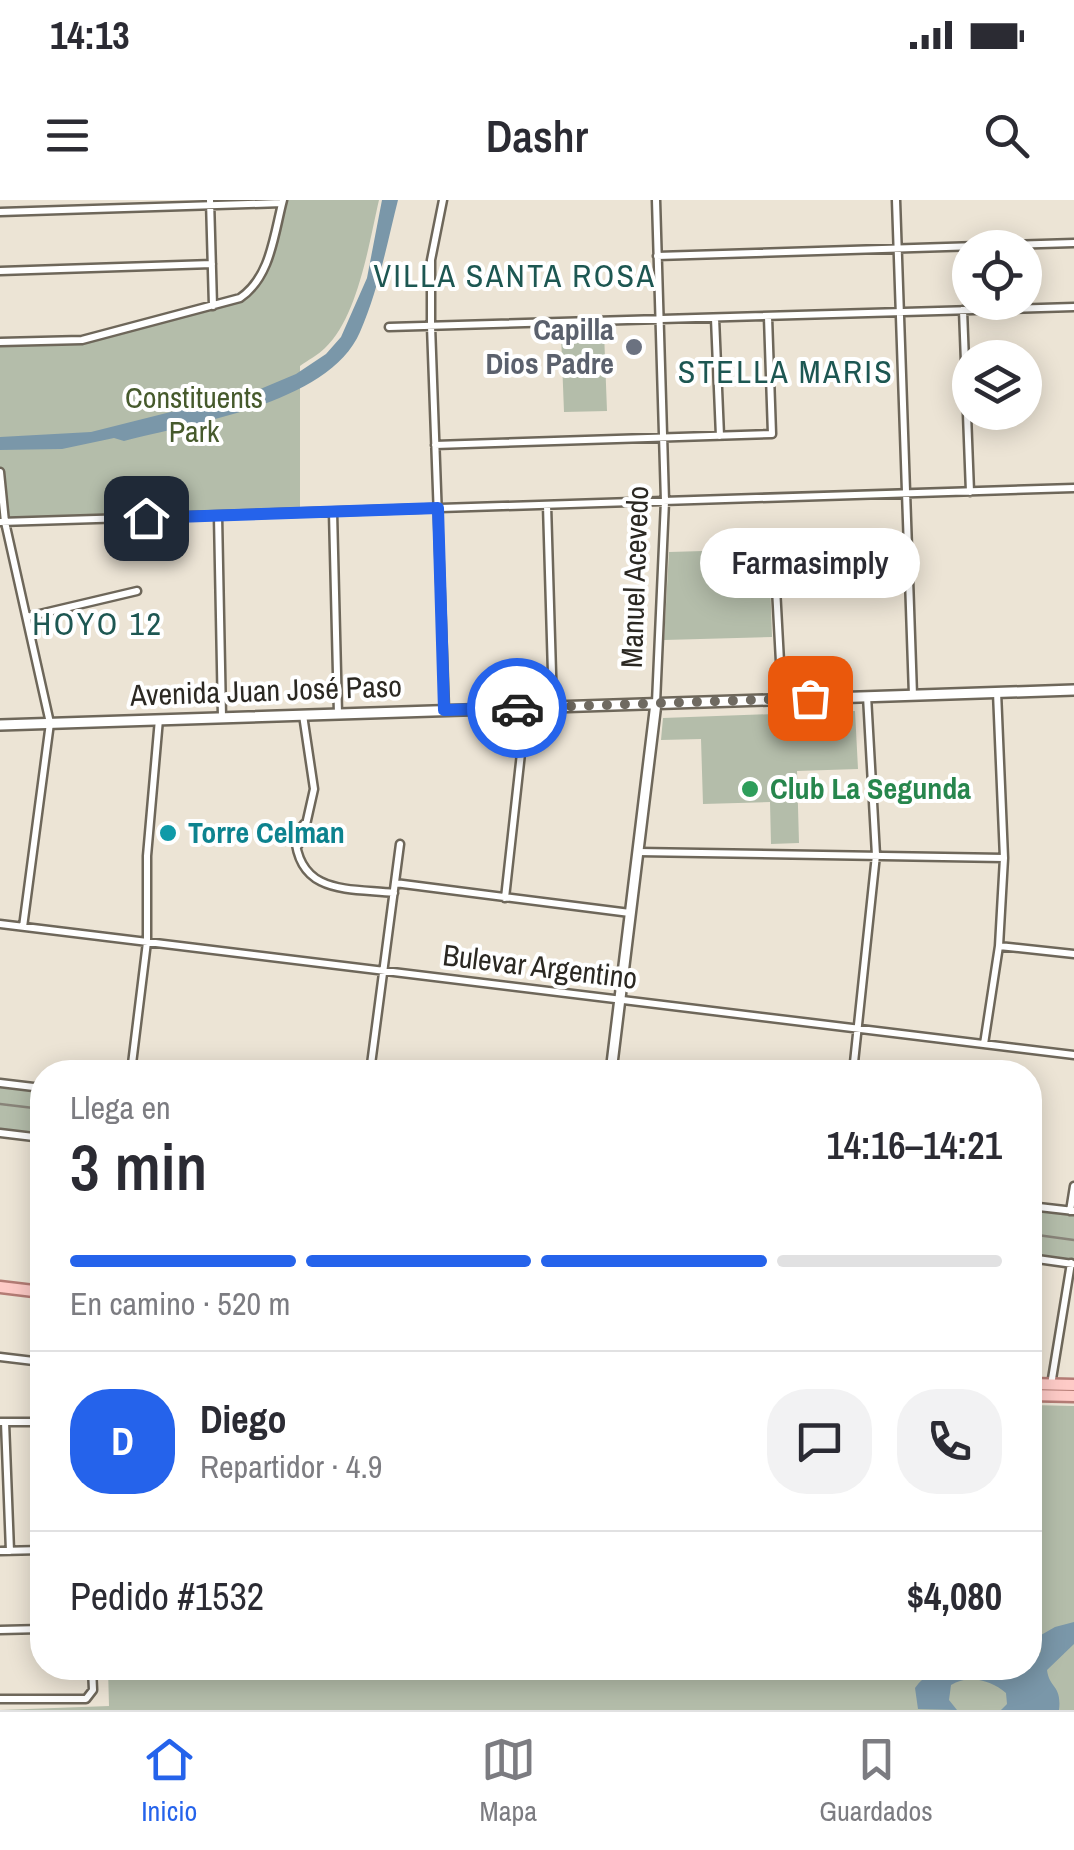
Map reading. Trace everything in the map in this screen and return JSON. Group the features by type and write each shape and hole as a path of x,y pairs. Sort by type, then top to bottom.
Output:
{"main road":[{"name":"Avenida Juan José Paso","path":"0,724 1074,690"},
{"name":"Manuel Acevedo","path":"612,1060 656,703"},
{"path":"0,1288 30,1291"},
{"path":"1042,1392 1074,1385"},
{"path":"1042,1387 1074,1396"}],"street":[{"path":"442,200 431,260 431,326 444,710"},
{"name":"Manuel Acevedo","path":"656,200 666,501 656,703"},
{"path":"896,200 913,695"},
{"path":"0,212 282,202 262,276 240,298 82,340 0,342"},
{"path":"210,203 213,306"},
{"path":"658,256 1074,243"},
{"path":"0,271 212,264"},
{"path":"1042,307 1074,306"},
{"path":"389,327 952,310"},
{"path":"435,445 772,434 768,316"},
{"path":"716,318 720,436"},
{"path":"963,320 970,492"},
{"path":"0,472 2,522 50,723 22,927"},
{"path":"2,522 1074,488"},
{"path":"547,505 552,707"},
{"path":"332,512 338,714"},
{"path":"218,516 222,718"},
{"path":"782,699 776,588 909,586"},
{"path":"26,618 137,591"},
{"path":"984,1044 999,946 1004,858 998,692"},
{"path":"855,1060 876,855 867,696"},
{"path":"505,898 526,708"},
{"path":"303,715 314,780 304,824 296,833 299,861 318,882 394,893"},
{"path":"132,1060 147,942 148,856 159,720"},
{"path":"372,1060 400,844"},
{"path":"638,852 1004,858"},
{"path":"395,883 630,913"},
{"name":"Bulevar Argentino","path":"0,924 1074,1055"},
{"path":"999,946 1074,954"},
{"path":"0,1084 30,1087"},
{"path":"0,1133 30,1137"},
{"path":"1042,1207 1072,1211 1074,1186"},
{"path":"1042,1259 1073,1263 1051,1390"},
{"path":"0,1357 30,1361"},
{"path":"10,1550 2,1422 30,1422"},
{"path":"0,1551 30,1550"},
{"path":"0,1630 30,1629"},
{"path":"0,1698 86,1699 91,1696 92,1680"}],"green space":[{"name":"Constituents Park","path":"283,200 379,200 361,278 346,318 325,348 300,366 300,513 0,522 0,342 82,340 240,298 262,276"},
{"path":"604,332 607,411 564,412 561,334"},
{"path":"769,549 772,637 664,640 669,552"},
{"name":"Club La Segunda","path":"855,711 858,769 797,771 799,843 771,844 770,802 703,804 701,739 661,740 663,718"},
{"path":"0,1083 30,1087 30,1137 0,1133"},
{"path":"1042,1207 1074,1211 1074,1264 1042,1260"},
{"path":"1042,1405 1074,1406 1074,1710 0,1710 109,1706 108,1680 1042,1680"}],"water":[{"path":"382,200 398,200 366,316 344,357 320,377 256,407 124,441 114,438 62,449 0,450 0,437 91,432 258,390 296,374 326,354 341,337 367,278"},
{"path":"1074,1622 1074,1644 1047,1670 1059,1696 1059,1710 1001,1710 1007,1704 1006,1693 977,1680 1042,1680 1042,1634"},
{"path":"922,1680 967,1680 951,1685 949,1700 957,1710 918,1709 915,1688"}],"railway":[{"path":"0,1104 30,1108"},
{"path":"1042,1236 1074,1240"}],"way so far":[{"path":"517,708 810,698"}],"place":[{"name":"Capilla Dios Padre","path":"634,347"},
{"name":"Farmasimply","path":"810,698"},
{"name":"Club La Segunda","path":"750,789"},
{"name":"Torre Celman","path":"168,833"}],"district":[{"name":"VILLA SANTA ROSA","path":"515,276"},
{"name":"STELLA MARIS","path":"786,372"},
{"name":"HOYO 12","path":"98,624"}],"route":[{"path":"146,518 438,508 444,710 517,708"}]}
